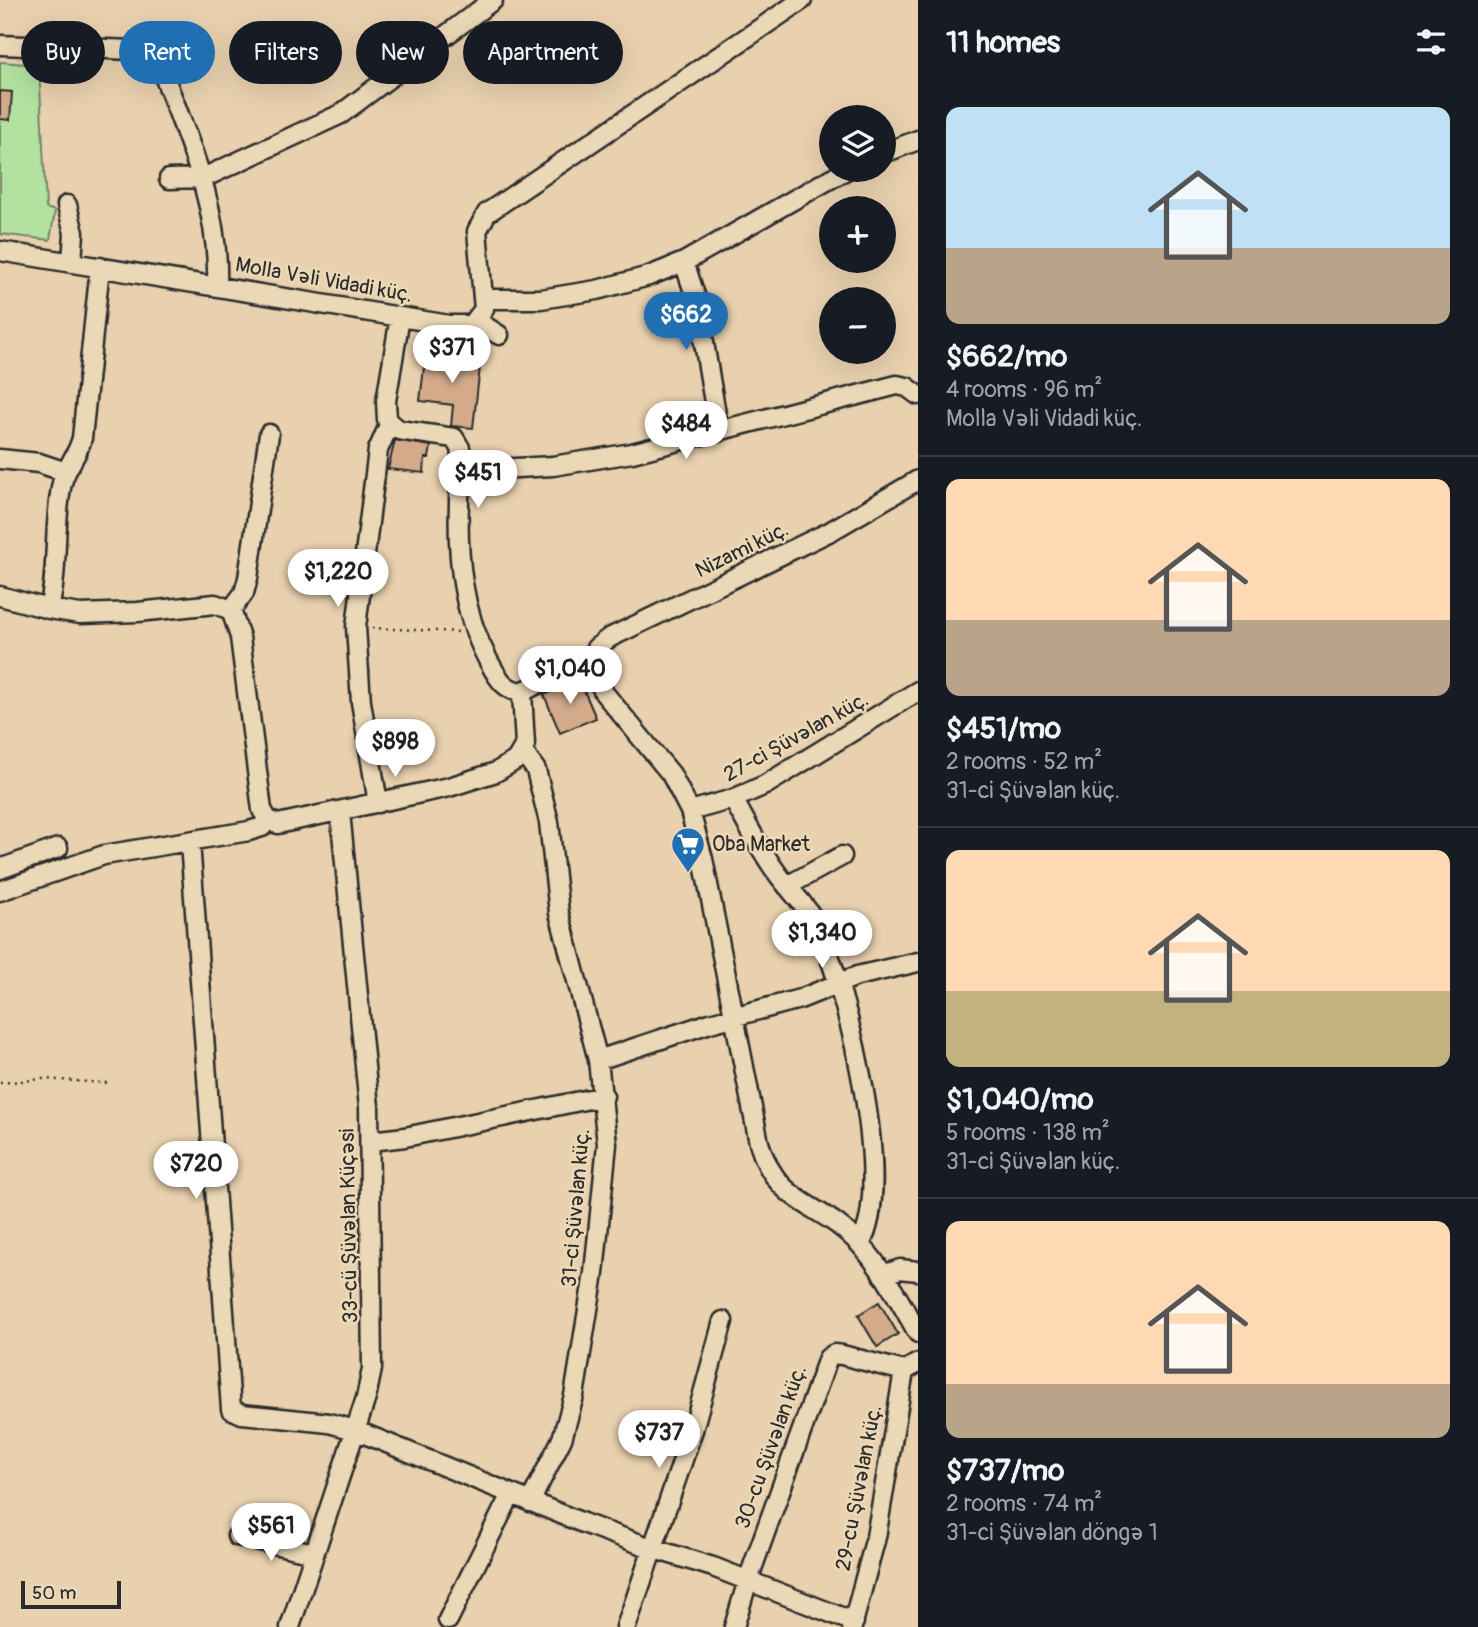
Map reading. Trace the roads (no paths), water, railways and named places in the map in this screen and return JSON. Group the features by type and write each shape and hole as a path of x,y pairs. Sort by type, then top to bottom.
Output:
{"street":[{"path":"169,178 203,178 341,114 493,0"},
{"path":"499,335 477,321 484,309 485,299 477,231 487,213 802,0"},
{"path":"0,45 134,50 153,57 161,68 203,178 216,239 217,285"},
{"path":"896,148 918,140"},
{"path":"485,299 532,300 597,290 649,276 684,262 825,182"},
{"path":"67,205 74,233 72,262"},
{"name":"Molla Vəli Vidadi küç.","path":"0,251 459,327 472,325 477,321"},
{"path":"684,262 697,302 719,432"},
{"path":"49,609 54,582 60,496 66,472 79,452 82,438 100,267"},
{"path":"378,803 361,702 356,627 378,450 389,425 386,401 400,317"},
{"path":"460,471 553,466 646,450 897,385 907,387 918,395"},
{"path":"389,425 398,430 454,438 460,448 460,565 473,628 501,682 507,688 522,692 569,668 591,661 593,673 604,693 671,774 690,811 703,859 759,1143 768,1171 783,1190 832,1220 860,1244 883,1275 918,1333"},
{"path":"231,610 244,593 248,578 269,434"},
{"path":"0,459 39,463 66,472"},
{"name":"Nizami küç.","path":"591,661 596,648 609,638 831,531 918,480"},
{"path":"0,596 49,609 100,614 215,604 231,610"},
{"path":"231,610 240,637 261,803 268,820"},
{"name":"27-ci Şüvəlan küç.","path":"690,811 733,799 772,781 918,691"},
{"path":"268,820 286,824 496,772 523,752 526,738 522,692"},
{"name":"31-ci Şüvəlan küç.","path":"523,752 536,770 549,822 564,934 598,1060 604,1096 607,1144 591,1300 574,1396 562,1438 530,1502"},
{"path":"733,799 758,845 814,920 838,984 855,1047 870,1143 872,1203 869,1227 860,1244"},
{"name":"33-cü Şüvəlan Küçəsi","path":"290,1627 366,1398 372,1368 371,1141 358,977 340,812"},
{"path":"0,891 104,855 249,831 262,827 268,820"},
{"path":"190,842 231,1409 242,1414 329,1423 355,1430 530,1502 651,1548 748,1580 853,1625"},
{"path":"0,869 58,848"},
{"path":"787,886 842,856"},
{"path":"598,1060 733,1016 800,999 873,971 918,962"},
{"path":"371,1141 405,1137 604,1096"},
{"path":"883,1275 900,1269 918,1271"},
{"path":"626,1627 693,1430 723,1321"},
{"name":"30-cu Şüvəlan küç.","path":"734,1627 748,1580 828,1358 834,1354 911,1367"},
{"name":"29-cu Şüvəlan küç.","path":"853,1625 876,1538 911,1367"},
{"path":"449,1620 511,1494"},
{"path":"237,1536 313,1553"}],"place":[{"name":"Oba Market","path":"688,874"}]}
